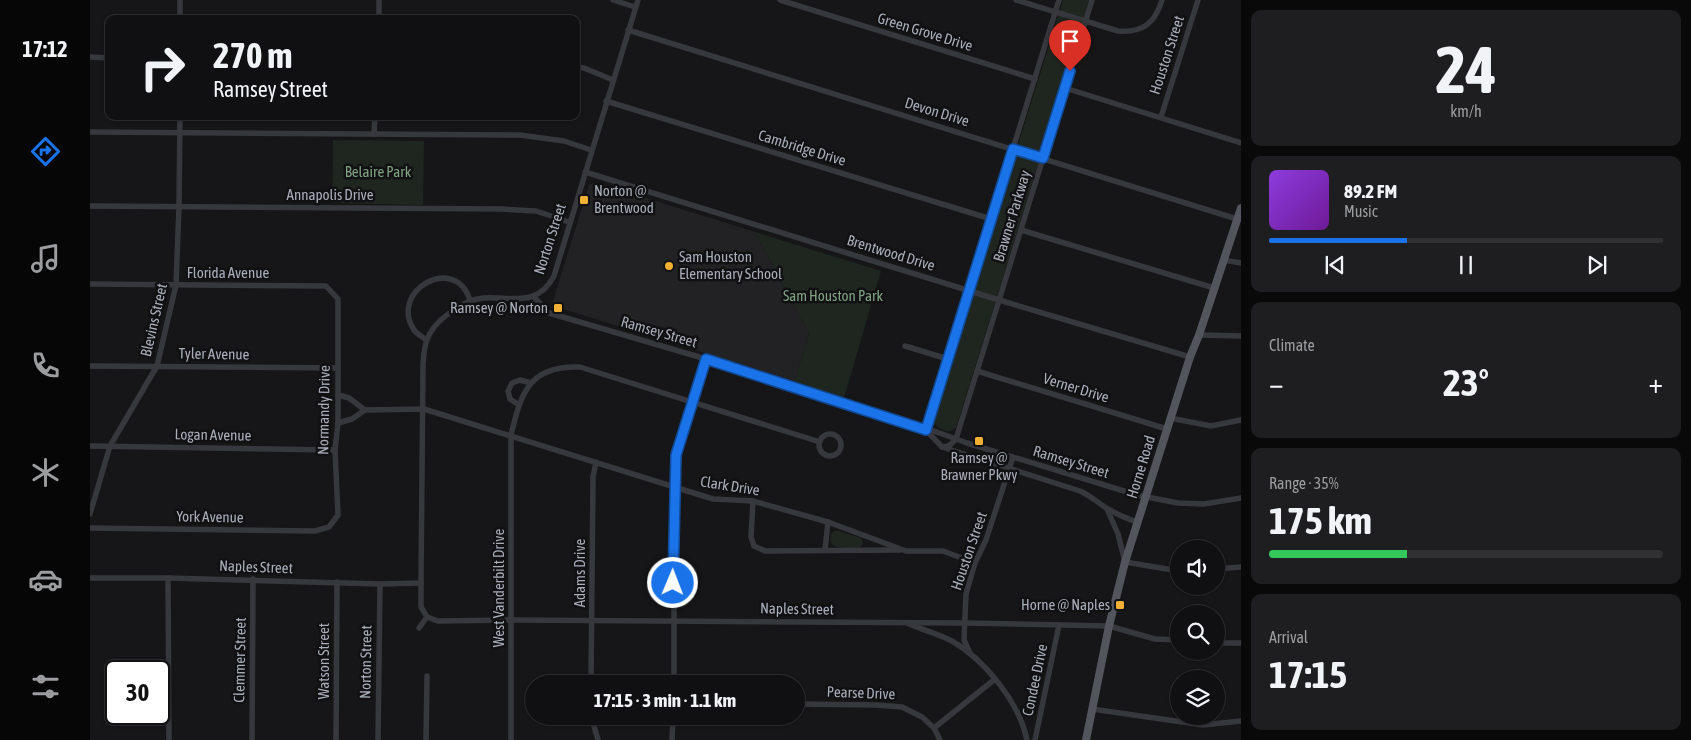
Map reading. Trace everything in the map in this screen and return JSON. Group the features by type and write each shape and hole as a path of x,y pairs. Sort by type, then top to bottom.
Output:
{"main road":[{"name":"Horne Road","path":"1086,740 1109,626 1125,562 1170,418 1241,208"}],"street":[{"path":"180,0 180,15"},
{"path":"379,0 379,15"},
{"path":"613,0 635,7"},
{"name":"Norton Street","path":"533,296 550,284 554,276 584,172 638,0"},
{"name":"Green Grove Drive","path":"780,0 1035,78"},
{"path":"1016,0 1118,31 1132,32 1143,28 1152,21 1162,0"},
{"name":"Brawner Parkway","path":"926,430 1059,0"},
{"name":"Brawner Parkway","path":"956,439 1092,0"},
{"name":"Houston Street","path":"1161,117 1198,0"},
{"name":"Devon Drive","path":"628,30 1237,220"},
{"path":"90,58 105,58"},
{"path":"580,68 613,80"},
{"path":"1065,88 1241,143"},
{"name":"Cambridge Drive","path":"606,101 991,220"},
{"name":"Blevins Street","path":"90,514 110,446 157,366 176,285 180,120"},
{"path":"374,134 375,120"},
{"path":"90,132 520,135 564,141 591,150"},
{"name":"Brentwood Drive","path":"584,172 1190,357"},
{"name":"Annapolis Drive","path":"90,206 501,209 536,211 569,222"},
{"path":"1021,230 1214,288"},
{"path":"1223,260 1241,263"},
{"path":"426,340 415,331 408,307 418,289 428,281 440,278 451,279 467,290 470,300"},
{"name":"Florida Avenue","path":"90,284 326,286 334,292"},
{"name":"Normandy Drive","path":"329,527 338,515 335,450 338,424 338,299 334,292"},
{"path":"419,628 427,617 422,607 421,583 423,363 426,340 432,330 442,320 470,300 483,298 522,299 533,296"},
{"name":"Ramsey Street","path":"533,296 549,313 706,359 1012,457 1146,497 1178,503 1204,504 1241,498"},
{"path":"1199,336 1241,336"},
{"path":"905,346 948,358"},
{"path":"674,675 674,488 676,455 706,359"},
{"name":"Tyler Avenue","path":"90,366 338,368"},
{"path":"531,383 520,380 512,383 508,392 510,399 518,405 531,383 549,370 563,366 580,367 820,442"},
{"name":"Verner Drive","path":"978,371 1167,429"},
{"path":"338,395 349,398 365,410"},
{"name":"West Vanderbilt Drive","path":"510,740 512,620 511,436 518,405"},
{"name":"Clark Drive","path":"338,424 352,419 365,410 424,410 713,499 752,500 828,522 906,550 943,551 975,562"},
{"path":"1170,418 1211,426 1241,420"},
{"name":"Ramsey Street","path":"926,430 942,447 1080,491 1096,499 1107,509 1138,522"},
{"path":"942,447 950,446 956,439"},
{"name":"Logan Avenue","path":"90,446 335,450"},
{"name":"Houston Street","path":"970,653 964,640 966,594 975,562 986,540 1012,457"},
{"name":"Adams Drive","path":"591,675 593,477 596,462"},
{"path":"752,500 751,537 754,546 764,551 906,550"},
{"path":"1107,509 1118,534 1125,562 1170,570"},
{"path":"825,550 828,522"},
{"name":"York Avenue","path":"90,528 315,530 329,527"},
{"path":"1225,568 1241,567"},
{"name":"Naples Street","path":"90,578 168,578 380,584 421,583"},
{"path":"168,578 169,740"},
{"name":"Clemmer Street","path":"252,740 253,580"},
{"name":"Watson Street","path":"336,740 337,582"},
{"name":"Norton Street","path":"378,740 380,584"},
{"name":"Naples Street","path":"427,617 438,621 964,623 1109,626 1155,639 1170,640"},
{"path":"907,623 952,641 981,663 995,678 1011,702 1025,732 1026,740"},
{"name":"Condee Drive","path":"1035,740 1059,625"},
{"path":"1225,643 1241,643"},
{"path":"426,740 428,676"},
{"path":"934,728 995,678"},
{"name":"Pearse Drive","path":"805,704 902,707 922,717 934,728 940,740"},
{"path":"1092,710 1203,725 1241,721"},
{"path":"594,725 598,740"},
{"path":"672,740 673,725"}],"shaded area":[{"name":"Sam Houston Elementary School","path":"595,182 755,232 809,334 795,381 554,305 553,301 589,185"}],"green space":[{"path":"1063,0 1089,0 956,428 947,431 933,423 933,419"},
{"name":"Belaire Park","path":"333,140 424,141 423,205 332,203"},
{"name":"Sam Houston Park","path":"755,232 881,271 844,398 795,381 809,334"},
{"path":"834,531 861,538 863,544 860,548 835,546 830,539"}],"place":[{"name":"Norton @ Brentwood","path":"584,200"},
{"name":"Sam Houston Elementary School","path":"669,266"},
{"name":"Ramsey @ Norton","path":"558,308"},
{"name":"Ramsey @ Brawner Pkwy","path":"979,441"},
{"name":"Horne @ Naples","path":"1120,605"}],"route":[{"path":"673,583 676,455 706,359 926,430 1013,149 1043,158 1070,71"}]}
